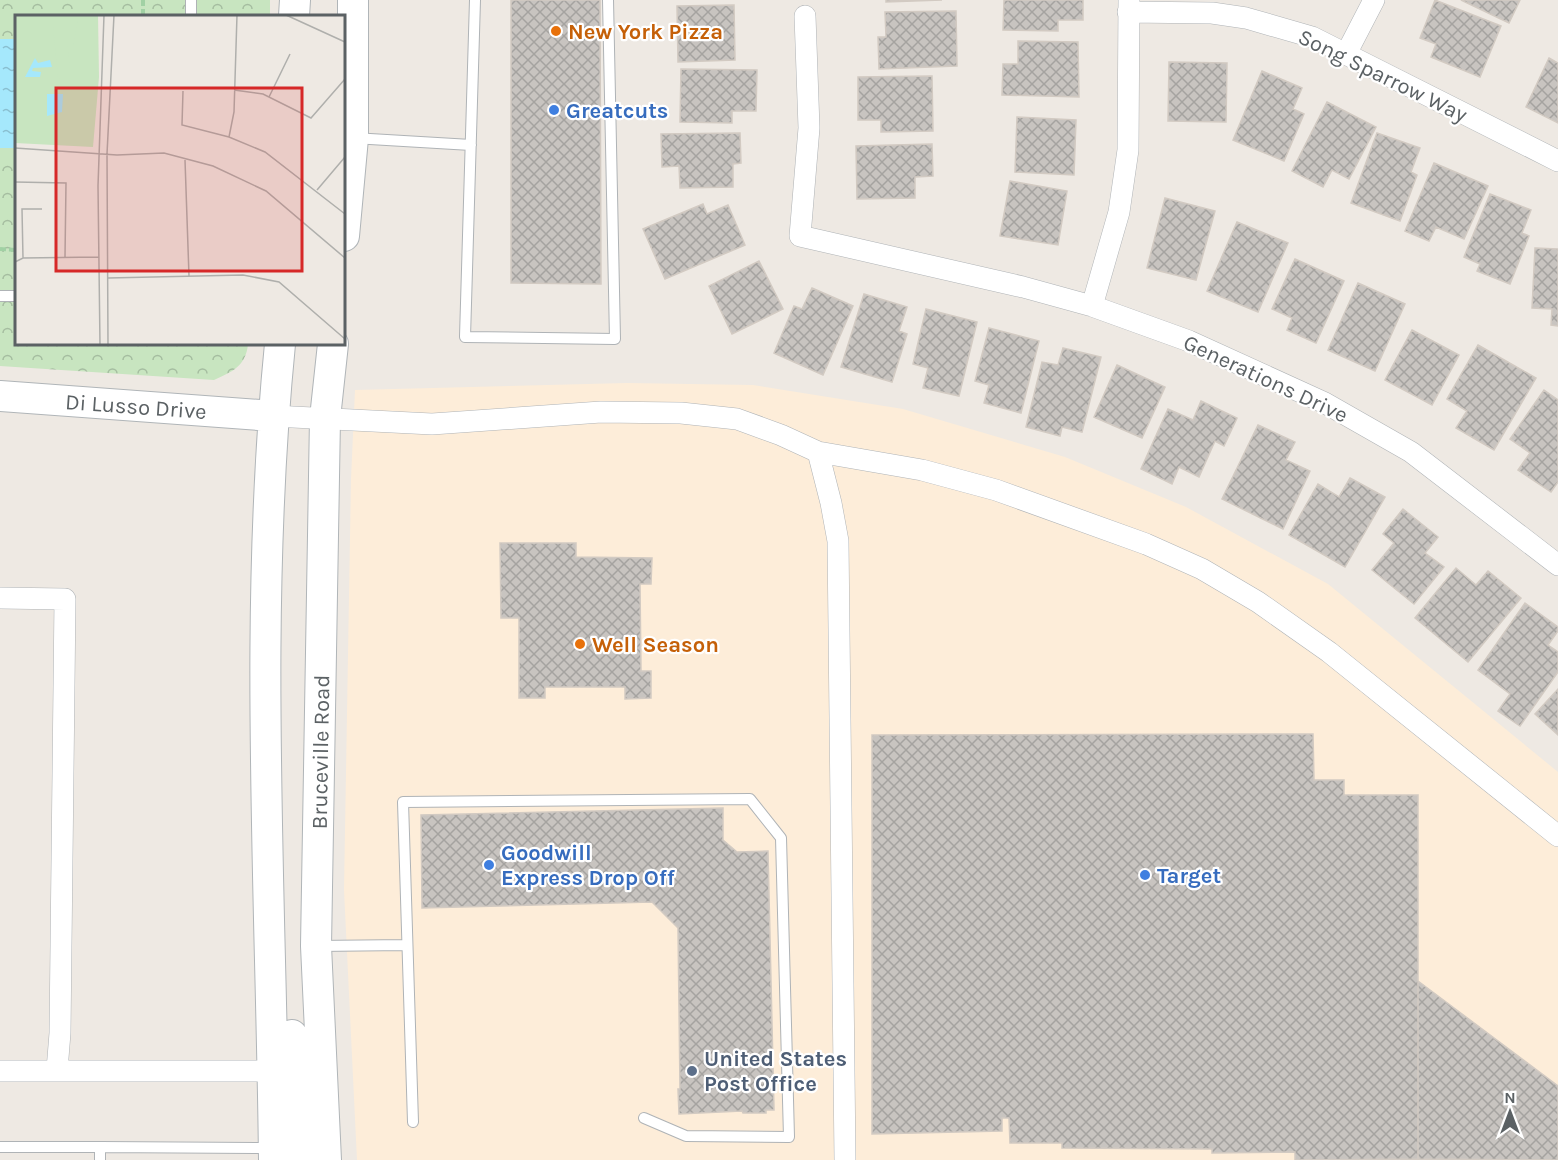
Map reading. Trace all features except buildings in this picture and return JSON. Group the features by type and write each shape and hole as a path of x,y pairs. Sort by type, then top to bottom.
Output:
{"main road":[{"path":"294,15 295,0"},
{"path":"345,225 353,138 353,0"},
{"path":"280,345 273,416 265,617 273,1071 282,1156"},
{"name":"Bruceville Road","path":"326,1160 316,946 326,418 333,345"},
{"name":"Di Lusso Drive","path":"0,396 273,416"},
{"path":"268,864 287,922 282,1156"}],"street":[{"path":"1346,54 1374,0"},
{"path":"1092,306 1119,212 1128,150 1128,6"},
{"name":"Song Sparrow Way","path":"1128,6 1246,18 1312,37 1558,161"},
{"name":"Generations Drive","path":"805,16 809,128 800,236 1023,287 1092,306 1189,341 1325,403 1411,452 1558,565"},
{"path":"273,416 432,424 601,412 681,413 737,419 818,452 922,470 996,490 1146,544 1202,569 1258,602 1329,652 1558,836"},
{"path":"818,452 838,542 844,1160"},
{"path":"0,598 65,598 60,1033 57,1070"},
{"path":"0,1071 273,1071"}],"lane":[{"path":"475,0 465,337 615,339 608,0"},
{"path":"353,138 471,145"},
{"path":"413,1122 403,802 750,799 781,838 789,1137 686,1136 644,1118"},
{"path":"316,946 406,945"},
{"path":"0,1147 100,1147 282,1156"},
{"path":"100,1147 100,1160"}],"path":[{"path":"0,249 15,250"}],"shaded area":[{"path":"627,383 753,385 903,409 1065,457 1186,507 1328,584 1558,772 1558,1160 357,1160 344,890 351,479 355,390"}],"green space":[{"path":"0,0 270,0 270,15 15,15 15,345 248,345 241,363 232,371 214,380 0,366"}],"water":[{"path":"0,39 15,39 15,148 0,148"}],"place":[{"name":"New York Pizza","path":"556,31"},
{"name":"Greatcuts","path":"554,110"},
{"name":"Well Season","path":"580,644"},
{"name":"Goodwill Express Drop Off","path":"489,865"},
{"name":"Target","path":"1145,875"},
{"name":"United States Post Office","path":"692,1071"}]}
